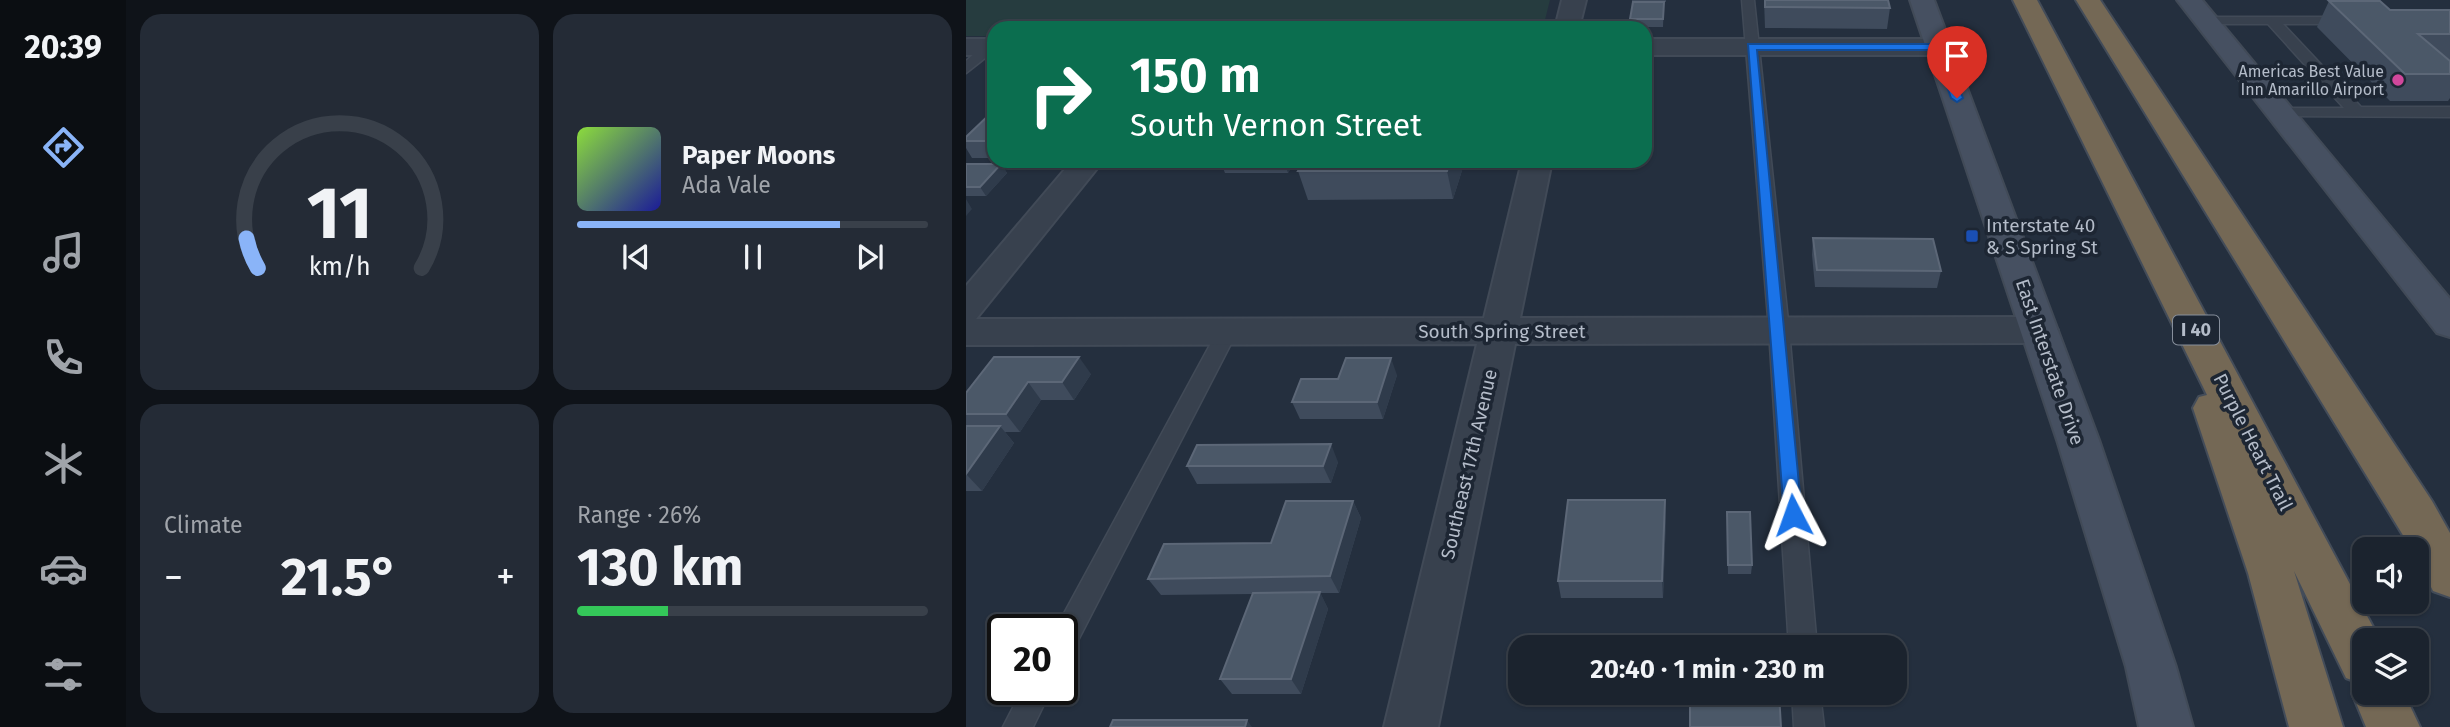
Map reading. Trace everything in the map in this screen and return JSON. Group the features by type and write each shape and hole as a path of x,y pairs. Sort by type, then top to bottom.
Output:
{"highway":[{"name":"Purple Heart Trail","path":"2025,0 2352,637"},
{"path":"2088,0 2416,514 2450,577"},
{"path":"2164,267 2272,573 2316,727"},
{"path":"2383,705 2393,727"}],"main road":[{"name":"East Interstate Drive","path":"1922,0 2039,330 2139,629 2166,727"},
{"path":"2197,10 2450,324"}],"street":[{"path":"1569,21 1574,0"},
{"path":"1652,47 1939,47"},
{"path":"966,310 1082,168"},
{"name":"Southeast 17th Avenue","path":"1411,727 1535,168"},
{"name":"South Spring Street","path":"966,332 2039,330"}],"lane":[{"path":"1748,0 1779,330 1802,635"},
{"path":"2197,10 2272,20 2368,20"},
{"path":"2272,20 2357,112"},
{"path":"966,69 983,47"},
{"path":"2280,113 2450,112"},
{"path":"1077,614 1227,332"},
{"path":"1018,727 1029,705"},
{"path":"1807,705 1809,727"}],"green space":[{"path":"966,0 1550,0 1545,21 987,21 987,36 966,36"}],"building":[{"path":"1765,0 1888,0 1890,8 1765,7"},
{"path":"2329,1 2380,1 2390,10 2450,10 2450,34 2418,34 2450,61 2450,74 2405,74"},
{"path":"1633,2 1664,2 1663,19 1630,19"},
{"path":"987,117 987,141 966,141 966,137"},
{"path":"966,164 987,164 987,168 997,168 980,187 966,187"},
{"path":"1300,168 1448,168 1447,171 1298,171"},
{"path":"1813,238 1933,239 1941,271 1817,270"},
{"path":"994,357 1079,357 1062,382 1028,382 1006,414 966,414 966,393"},
{"path":"1346,358 1391,358 1377,402 1292,402 1301,379 1338,379"},
{"path":"966,426 1000,426 966,474"},
{"path":"1331,444 1323,466 1187,466 1197,445"},
{"path":"1568,500 1665,500 1662,581 1558,581"},
{"path":"1286,501 1353,501 1330,576 1148,579 1164,544 1271,543"},
{"path":"1727,512 1750,512 1752,565 1728,565"},
{"path":"1320,592 1291,679 1220,679 1253,593"},
{"path":"1691,634 1776,634 1776,635"},
{"path":"1690,705 1780,705 1781,727 1690,727"},
{"path":"1113,720 1247,720 1245,727 1110,727"}],"place":[{"name":"Americas Best Value Inn Amarillo Airport","path":"2398,80"},
{"name":"Interstate 40 & S Spring St","path":"1972,236"}],"route":[{"path":"1793,515 1779,330 1752,47 1939,47 1957,98"}]}
